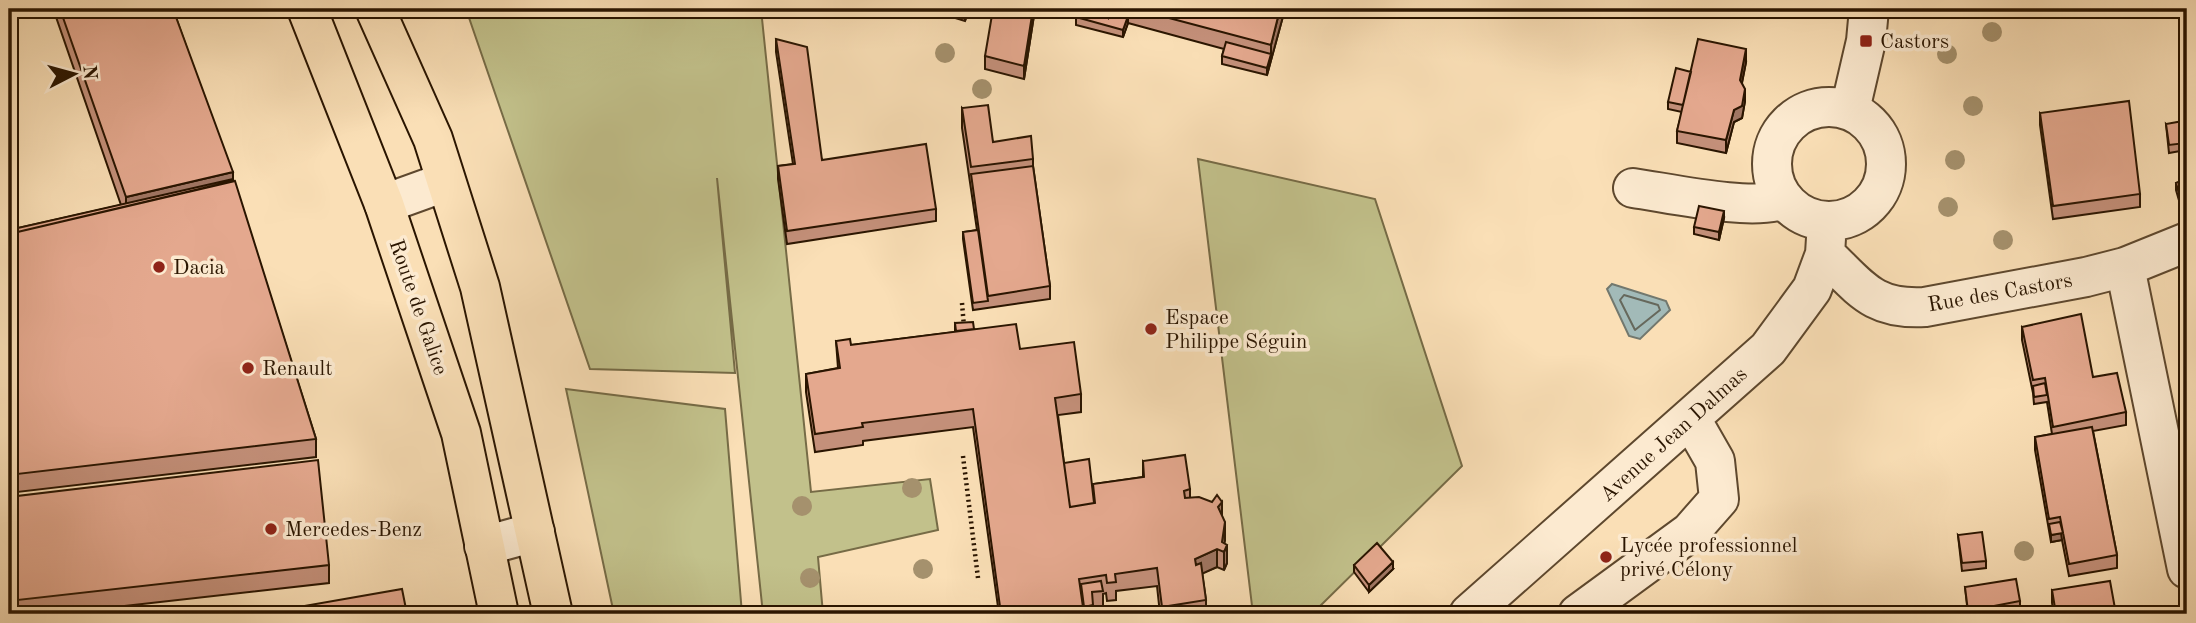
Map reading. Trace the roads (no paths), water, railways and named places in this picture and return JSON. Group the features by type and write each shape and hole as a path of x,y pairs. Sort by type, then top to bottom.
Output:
{"main road":[{"name":"Route de Galice","path":"307,9 384,204 461,433 499,614"},
{"path":"375,9 433,139 480,287 553,614"}],"street":[{"path":"1850,110 1866,41 1869,9"},
{"path":"1818,108 1850,110 1867,121 1880,136 1886,156 1886,176 1878,194 1865,209 1847,219 1826,238 1811,219 1784,199 1776,185 1773,152 1784,130 1802,114 1818,108"},
{"path":"384,204 445,182"},
{"path":"1633,188 1771,205 1784,199"},
{"name":"Rue des Castors","path":"1826,238 1869,295 1880,302 1901,308 1926,307 2125,267 2187,242"},
{"name":"Avenue Jean Dalmas","path":"1469,614 1768,348 1791,321 1812,289 1826,238"},
{"path":"2125,267 2187,569"},
{"path":"1578,614 1690,532 1719,499 1720,486 1715,461 1691,419"},
{"path":"485,545 535,533"}],"water":[{"path":"1612,284 1666,301 1670,310 1640,339 1629,336 1607,289"}],"place":[{"name":"Castors","path":"1866,41"},
{"name":"Dacia","path":"159,267"},
{"name":"Espace Philippe Séguin","path":"1151,329"},
{"name":"Renault","path":"248,368"},
{"name":"Mercedes-Benz","path":"271,529"},
{"name":"Lycée professionnel privé Célony","path":"1606,557"}]}
